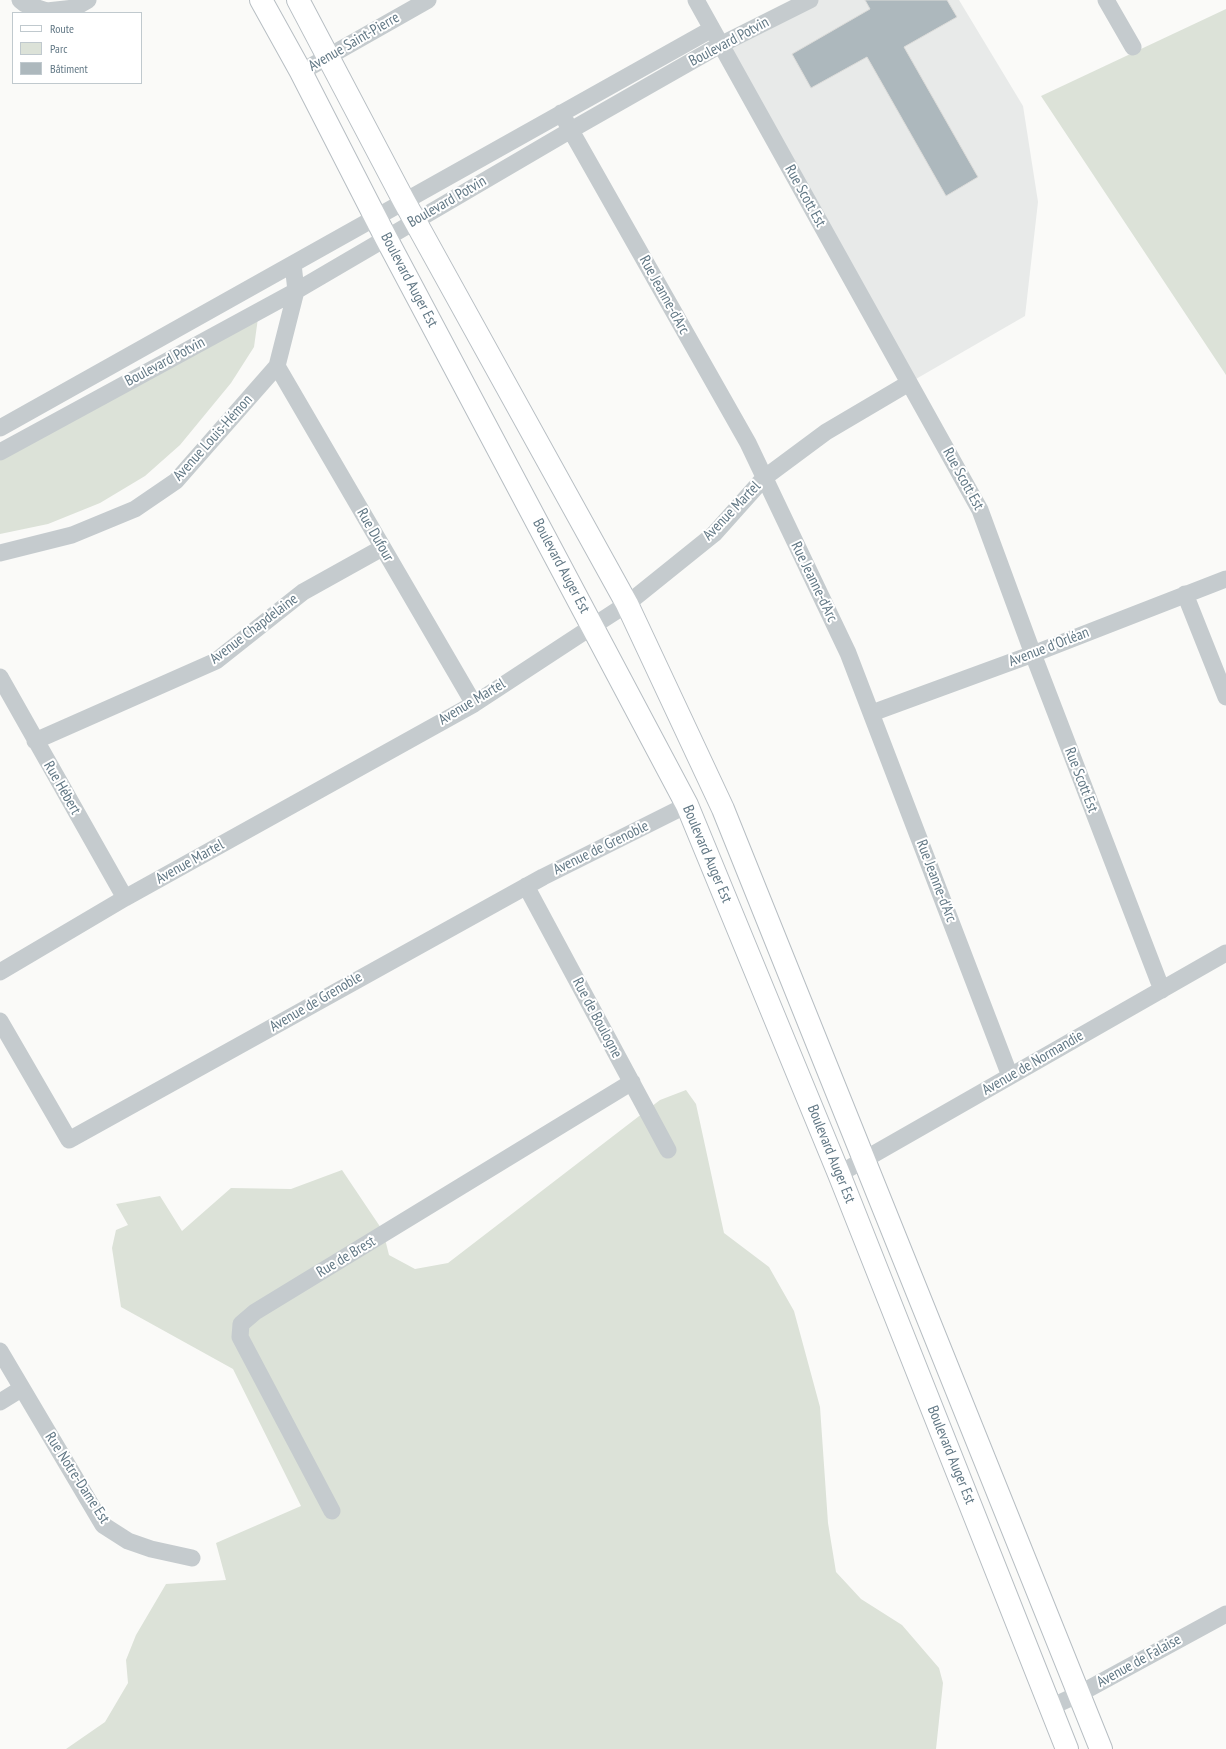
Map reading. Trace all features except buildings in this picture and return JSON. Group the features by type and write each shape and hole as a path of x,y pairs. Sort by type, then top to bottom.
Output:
{"main road":[{"name":"Boulevard Auger Est","path":"261,0 302,72 386,238 687,805 839,1174 1067,1749"},
{"name":"Boulevard Auger Est","path":"298,0 404,201 628,604 723,809 1101,1749"}],"street":[{"path":"20,0 25,4 47,11 63,11 74,8 88,0"},
{"name":"Avenue Saint-Pierre","path":"302,72 329,58 428,0"},
{"name":"Rue Scott Est","path":"696,0 980,510 1033,654 1162,990"},
{"name":"Boulevard Potvin","path":"0,452 296,291 571,130 720,45 810,0"},
{"path":"1106,0 1133,47"},
{"name":"Boulevard Potvin","path":"0,428 712,29"},
{"name":"Rue Jeanne-d'Arc","path":"561,113 748,443 848,653 1010,1076"},
{"name":"Avenue Louis-Hémon","path":"0,553 72,535 141,505 176,481 277,366 296,291 293,264"},
{"name":"Rue Dufour","path":"277,366 474,704"},
{"name":"Avenue Martel","path":"0,972 125,898 474,704 628,604 714,534 764,478 826,432 909,383"},
{"path":"58,395 68,414"},
{"name":"Avenue Chapdelaine","path":"35,741 216,661 303,592 382,548"},
{"name":"Avenue d'Orléan","path":"872,713 1033,654 1226,579"},
{"path":"1185,594 1226,697"},
{"name":"Rue Hébert","path":"0,678 125,898"},
{"name":"Avenue de Grenoble","path":"0,1021 69,1140 526,886 687,805"},
{"name":"Rue de Boulogne","path":"526,886 668,1150"},
{"name":"Avenue de Normandie","path":"839,1174 1226,953"},
{"name":"Rue de Brest","path":"332,1511 240,1337 241,1324 255,1312 632,1082"},
{"name":"Rue Notre-Dame Est","path":"0,1350 21,1389 103,1525 128,1541 151,1549 192,1558"},
{"path":"0,1402 21,1389"},
{"name":"Avenue de Falaise","path":"1050,1707 1079,1694 1226,1614"}],"shaded area":[{"path":"811,0 959,0 1023,106 1038,202 1025,316 909,383 720,45"}],"green space":[{"path":"1226,9 1226,375 1041,96"},
{"path":"258,318 254,347 231,383 180,445 145,476 100,503 48,524 0,534 0,460"},
{"path":"686,1090 696,1104 724,1233 769,1267 794,1311 820,1407 828,1523 836,1572 861,1599 902,1625 939,1668 943,1683 936,1749 66,1749 105,1722 128,1683 126,1660 136,1635 166,1584 226,1580 216,1543 301,1506 233,1369 121,1307 112,1248 116,1230 128,1225 116,1204 160,1196 182,1231 231,1188 291,1189 342,1170 383,1231 389,1255 415,1269 448,1263 660,1100"}]}
